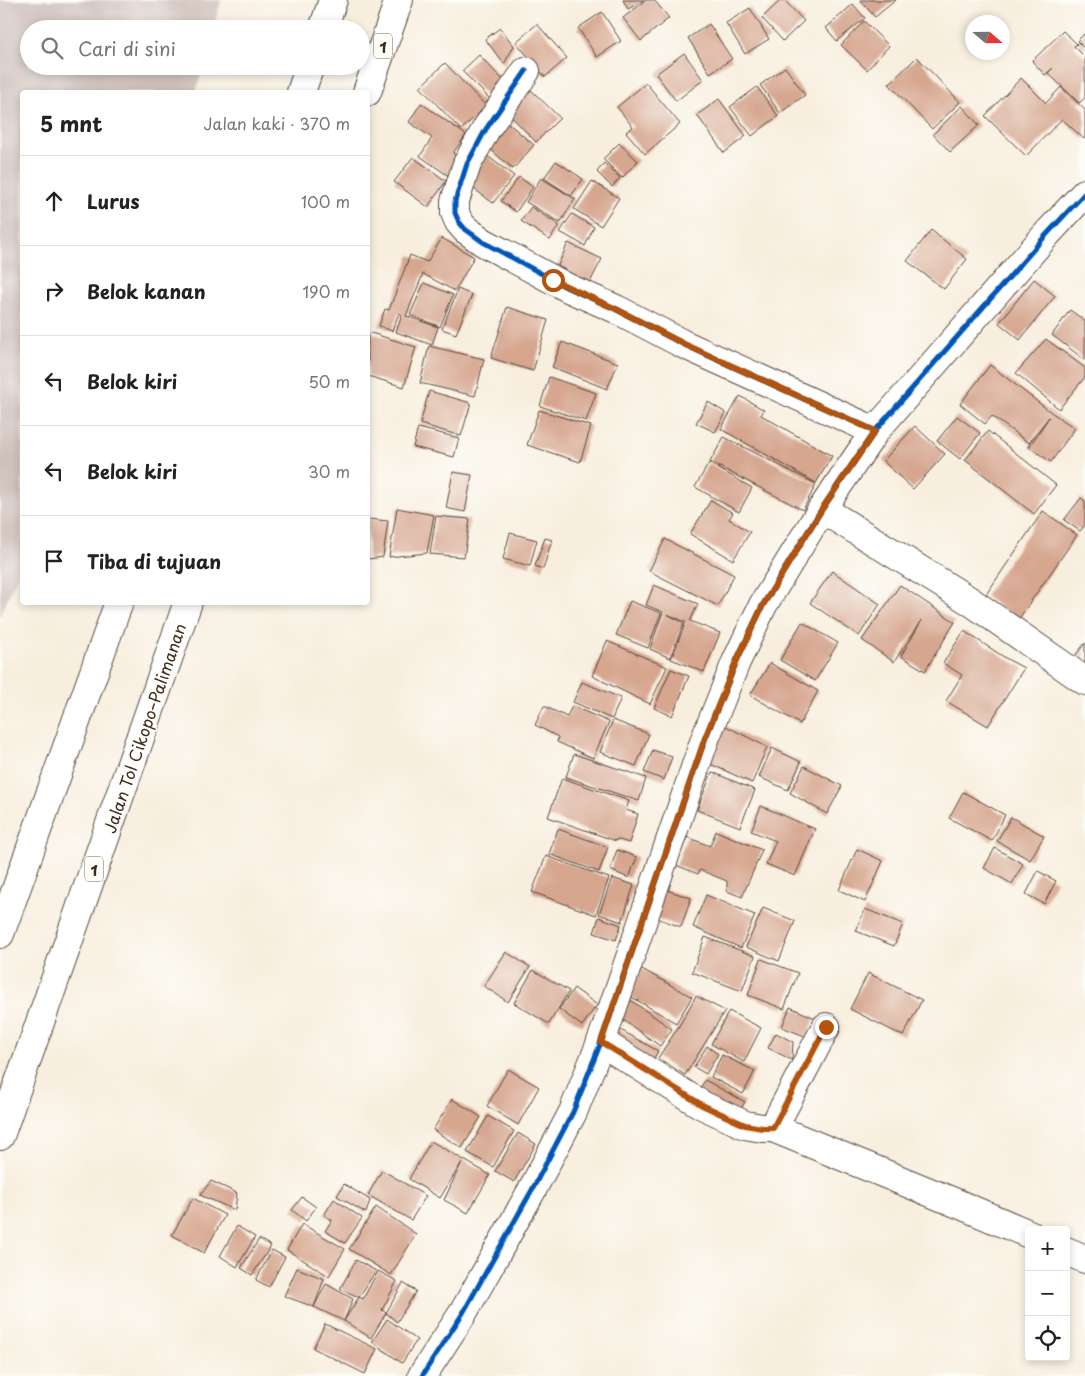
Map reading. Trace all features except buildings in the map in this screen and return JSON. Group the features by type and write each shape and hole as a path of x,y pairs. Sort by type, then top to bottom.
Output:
{"main road":[{"path":"326,20 333,0"},
{"name":"1","path":"368,90 399,0"},
{"path":"526,71 486,129 467,164 455,201 455,213 465,229 483,242 568,288 616,309 684,344 875,431"},
{"path":"301,90 307,75"},
{"path":"422,1376 463,1313 537,1181 573,1112 601,1042 702,747 736,662 763,605 822,509 875,431 1046,234 1085,193"},
{"path":"822,509 970,601 1085,681"},
{"path":"0,934 118,605"},
{"name":"Jalan Tol Cikopo–Palimanan","path":"0,1136 187,605"},
{"path":"773,1128 826,1027"},
{"path":"601,1042 702,1105 745,1125 773,1128 1025,1232"},
{"path":"1070,1253 1085,1259"}],"shaded area":[{"path":"0,0 221,0 215,20 20,20 20,75 201,75 197,90 20,90 20,569 0,616"}],"cycle path":[{"path":"526,71 486,129 467,164 455,201 455,213 465,229 483,242 568,288 616,309 683,344 875,431"},
{"path":"422,1376 463,1313 573,1112 601,1042 705,739 736,662 763,605 822,509 875,431 1085,193"}],"route":[{"path":"553,280 616,309 684,344 875,431 822,509 763,605 736,662 705,738 601,1042 702,1105 745,1125 773,1128 826,1027"}]}
